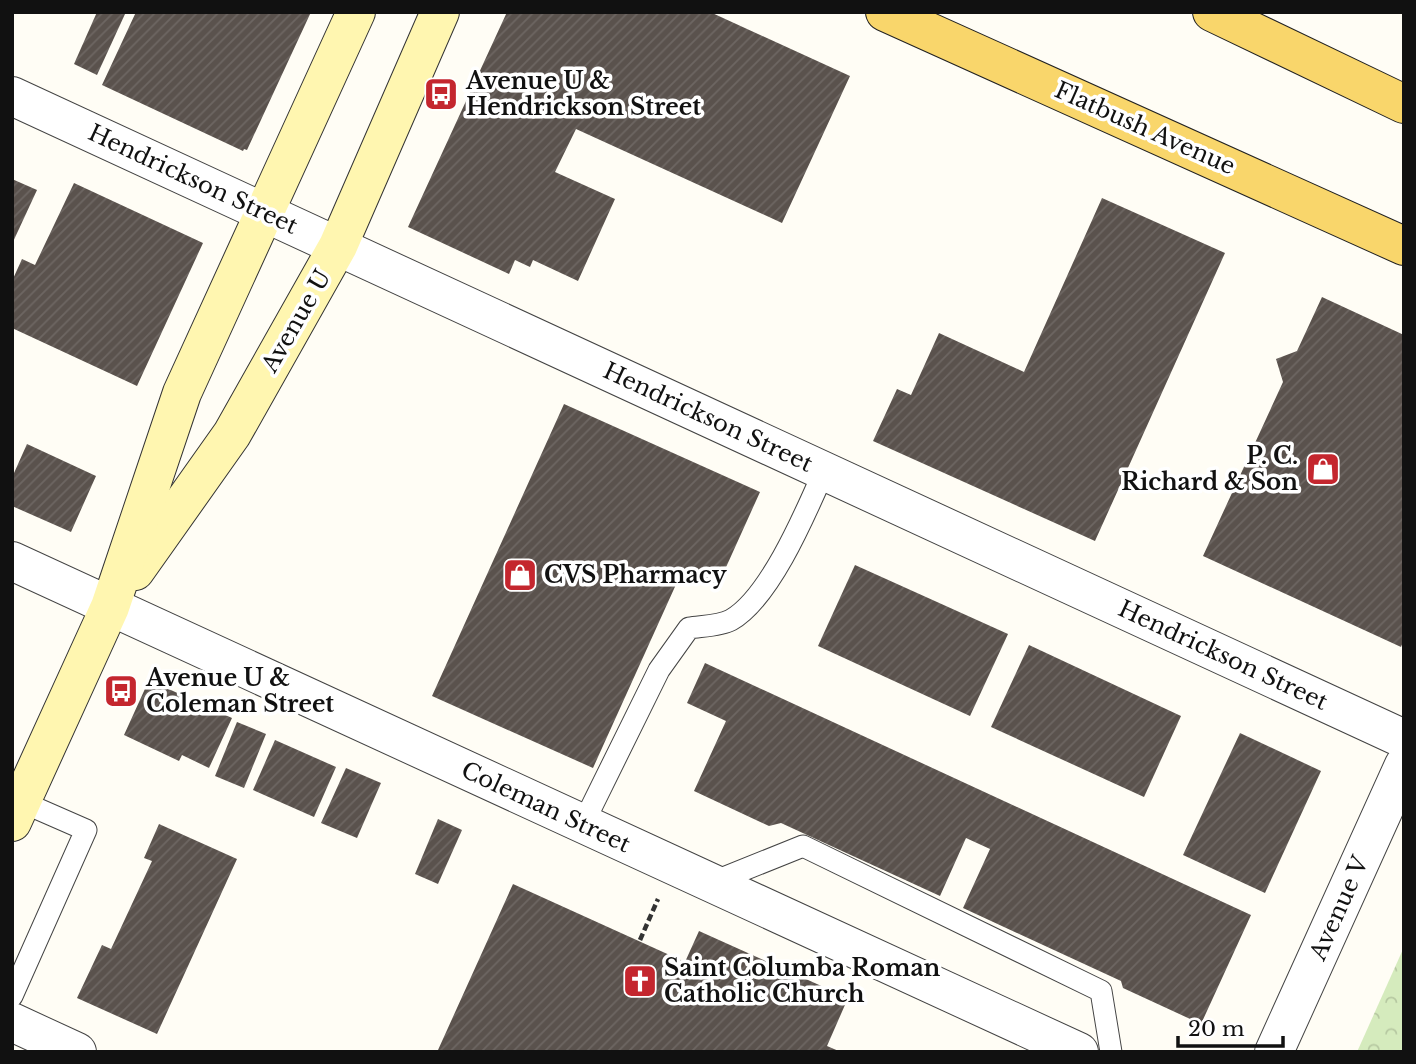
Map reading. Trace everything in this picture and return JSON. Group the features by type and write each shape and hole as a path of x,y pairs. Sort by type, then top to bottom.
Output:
{"main road":[{"name":"Avenue U","path":"17,812 110,607 182,393 356,12"},
{"name":"Avenue U","path":"110,607 234,429 338,246 440,12"},
{"name":"Flatbush Avenue","path":"885,12 1404,246"},
{"path":"1212,12 1404,104"}],"street":[{"name":"Hendrickson Street","path":"12,96 1404,739"},
{"name":"Coleman Street","path":"12,561 1079,1052"},
{"name":"Avenue V","path":"1274,1052 1404,765"},
{"path":"12,1022 77,1052"}],"lane":[{"path":"583,824 659,670 689,628 729,621 753,603 798,530 824,471"},
{"path":"12,996 86,830 17,812"},
{"path":"711,883 803,846 1101,991 1111,1052"}],"path":[{"path":"640,940 673,865"}],"green space":[{"path":"1404,947 1404,1052 1357,1052"}],"building":[{"path":"97,12 125,14 97,75 74,64"},
{"path":"136,12 311,12 247,150 243,151 102,85"},
{"path":"507,12 710,12 850,76 782,223 576,129 555,172 615,199 578,281 533,260 530,267 515,260 509,274 408,227"},
{"path":"12,179 37,190 12,244"},
{"path":"74,183 203,243 137,386 12,328 12,281 22,259 35,265"},
{"path":"1102,198 1225,253 1095,541 873,441 897,389 911,395 939,333 1024,372"},
{"name":"P. C. Richard & Son","path":"1322,297 1404,335 1404,640 1401,647 1203,556 1283,382 1276,359 1297,351"},
{"path":"564,404 760,492 718,585 683,569 593,768 432,696"},
{"path":"27,444 96,476 71,532 12,506 12,472 14,473"},
{"path":"855,565 1008,634 970,716 818,646"},
{"path":"1029,645 1181,716 1144,797 991,727"},
{"path":"705,663 1251,915 1201,1024 1123,988 1121,981 963,908 990,849 966,838 940,896 781,823 769,826 694,791 726,721 687,703"},
{"path":"149,680 232,718 209,768 182,755 179,761 124,735"},
{"path":"237,722 266,734 244,788 215,776"},
{"path":"1240,733 1321,771 1265,893 1183,855"},
{"path":"275,740 336,767 314,817 253,790"},
{"path":"346,768 381,783 357,838 321,823"},
{"path":"438,819 462,830 438,884 415,874"},
{"path":"159,824 237,859 157,1034 77,998 102,945 111,949 152,861 144,858"},
{"name":"Saint Columba Roman Catholic Church","path":"513,884 685,962 699,931 848,998 827,1046 841,1052 438,1050"}],"place":[{"name":"Avenue U & Hendrickson Street","path":"441,94"},
{"name":"P. C. Richard & Son","path":"1323,469"},
{"name":"CVS Pharmacy","path":"520,575"},
{"name":"Avenue U & Coleman Street","path":"121,691"},
{"name":"Saint Columba Roman Catholic Church","path":"640,981"}]}
